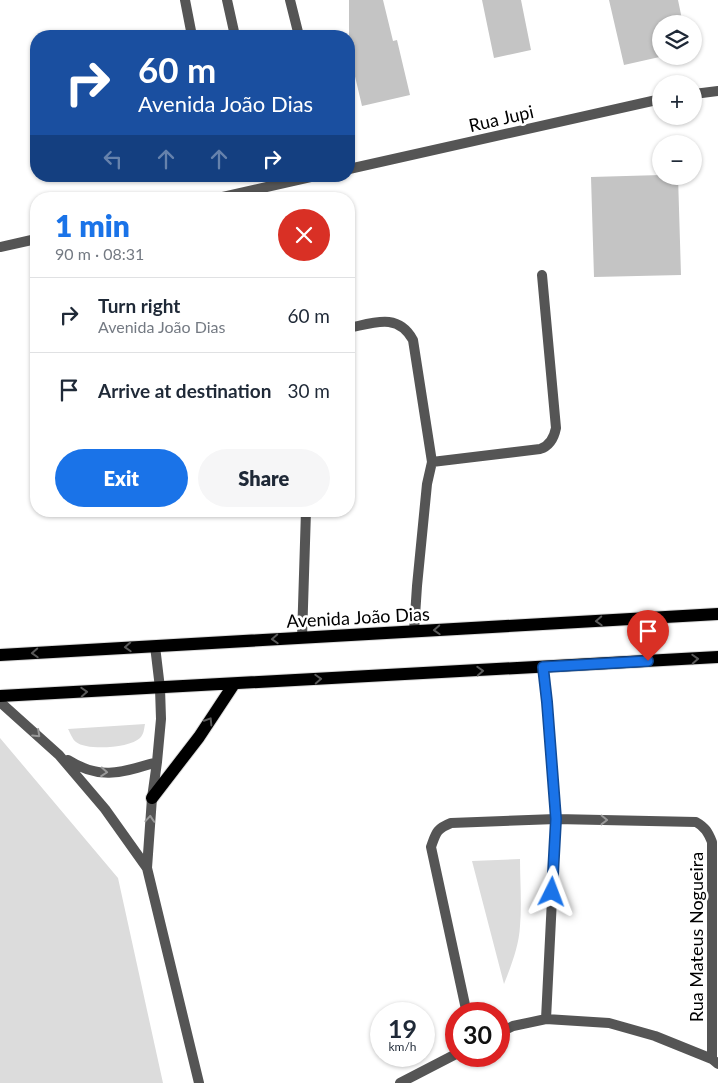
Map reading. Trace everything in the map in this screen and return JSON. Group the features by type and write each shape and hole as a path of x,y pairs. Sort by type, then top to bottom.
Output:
{"main road":[{"name":"Avenida João Dias","path":"0,655 718,614"},
{"path":"0,696 718,658"},
{"path":"152,798 199,737 234,684"}],"street":[{"path":"185,0 191,30"},
{"path":"227,0 234,30"},
{"path":"290,0 298,30"},
{"path":"702,93 718,91"},
{"name":"Rua Jupi","path":"355,168 652,100"},
{"path":"244,192 288,182"},
{"path":"0,247 30,240"},
{"path":"432,462 540,449 551,442 556,428 542,275"},
{"path":"355,327 383,321 394,322 403,327 413,340 432,462 427,484 414,631"},
{"path":"302,638 306,517"},
{"path":"155,646 160,688 161,719 146,868 199,1083"},
{"path":"543,667 556,819 546,1019"},
{"path":"0,702 59,755 105,809 146,868"},
{"path":"59,755 78,766 97,773 117,773 157,762"},
{"name":"Rua Mateus Nogueira","path":"464,1002 431,847 435,835 441,827 451,823 556,819 696,822 708,832 712,842 715,1061"},
{"path":"510,1028 546,1019 610,1023 655,1036 715,1061"},
{"path":"400,1083 445,1060"}],"shaded area":[{"path":"145,724 140,738 127,744 108,747 81,745 75,741 68,729"},
{"path":"0,738 118,878 163,1083 0,1083"},
{"path":"520,859 521,909 518,941 504,984 472,861"}],"building":[{"path":"349,0 383,0 393,41 397,40 410,95 362,106 355,76 355,30 349,30"},
{"path":"482,0 521,0 531,50 494,58"},
{"path":"609,0 678,0 681,15 652,15 652,59 624,65"},
{"path":"652,175 652,185 678,185 681,275 594,277 591,177"}],"route":[{"path":"552,892 556,819 543,667 648,661"}]}
